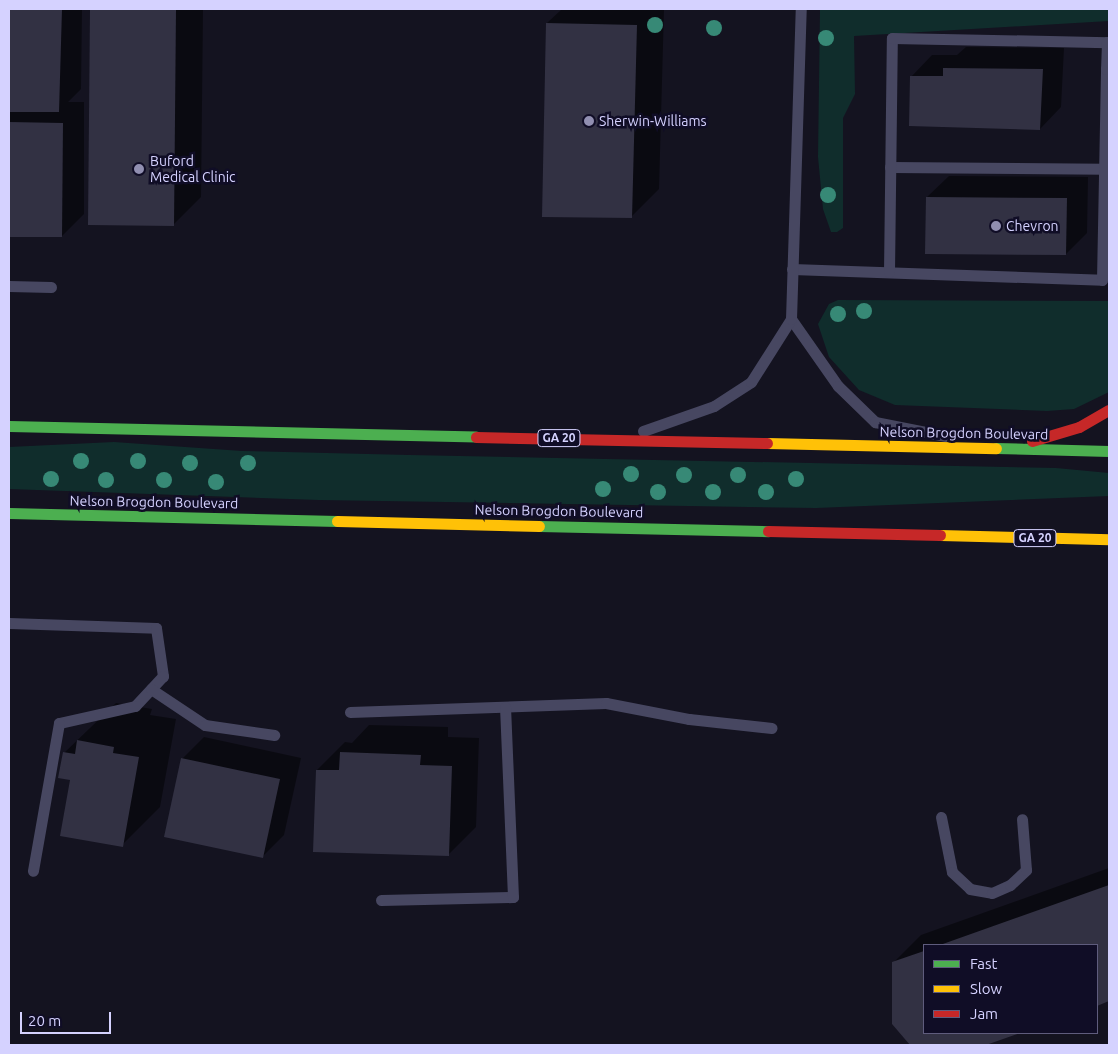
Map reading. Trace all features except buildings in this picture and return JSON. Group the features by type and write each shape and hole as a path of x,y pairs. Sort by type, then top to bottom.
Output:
{"highway":[{"path":"1007,449 1079,427 1109,410"},
{"name":"Nelson Brogdon Boulevard","path":"9,426 1109,451"},
{"name":"Nelson Brogdon Boulevard","path":"9,513 1109,539"}],"lane":[{"path":"620,440 714,406 751,382 791,319 801,9"},
{"path":"792,269 1102,280 1108,69 1107,42 892,38 889,272"},
{"path":"890,167 1104,170"},
{"path":"9,286 51,287"},
{"path":"791,319 838,386 875,422 1007,449"},
{"path":"9,623 156,628 163,676 135,706 59,722 33,871"},
{"path":"151,689 205,725 274,735"},
{"path":"350,712 606,703 689,719 772,728"},
{"path":"381,900 513,897 504,707"},
{"path":"941,817 952,872 970,889 992,893 1010,885 1026,870 1022,819"}],"green space":[{"path":"820,9 1109,9 1109,21 854,36 855,94 843,118 843,228 837,232 831,232 823,209 818,157"},
{"path":"838,300 1109,301 1109,392 1074,409 1047,411 895,405 859,390 829,357 818,324 829,304"},
{"path":"114,442 242,451 1056,468 1109,473 1109,496 816,508 319,500 9,489 9,447"}],"traffic: fast":[{"path":"9,426 476,437"},
{"path":"996,448 1109,451"},
{"path":"9,513 337,521"},
{"path":"539,526 768,531"}],"traffic: slow":[{"path":"767,443 996,448"},
{"path":"337,521 539,526"},
{"path":"940,535 1109,539"}],"traffic: jam":[{"path":"1032,441 1079,427 1109,410"},
{"path":"476,437 767,443"},
{"path":"768,531 940,535"}],"place":[{"name":"Sherwin-Williams","path":"589,121"},
{"name":"Buford Medical Clinic","path":"139,169"},
{"name":"Chevron","path":"996,226"}]}
